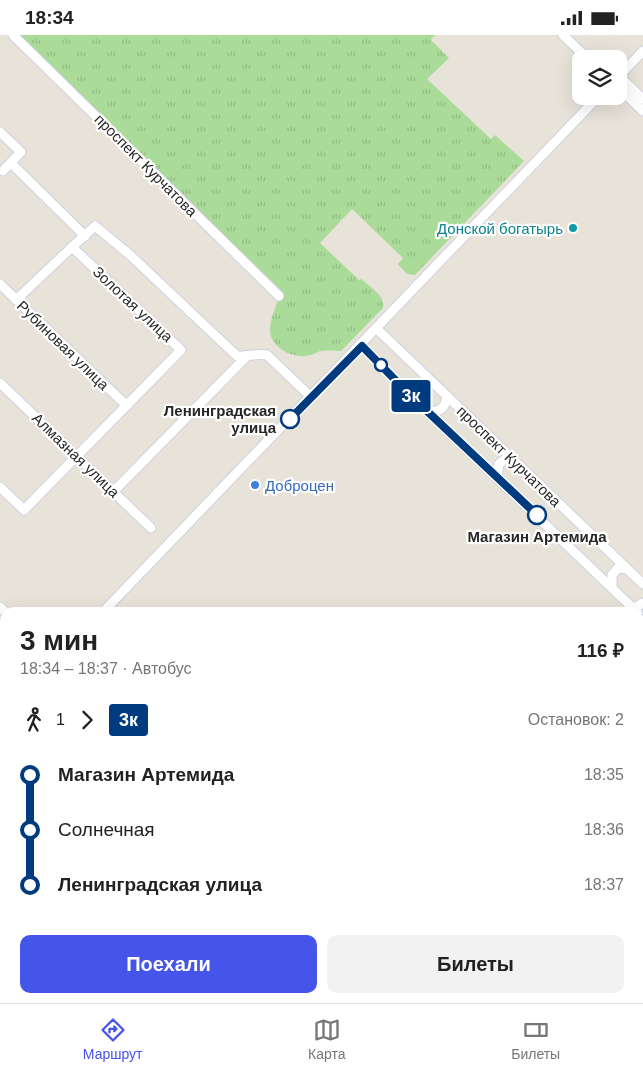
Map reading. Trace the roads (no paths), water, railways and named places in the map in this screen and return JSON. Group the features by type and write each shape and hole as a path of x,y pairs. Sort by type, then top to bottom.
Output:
{"street":[{"name":"проспект Курчатова","path":"13,35 279,296"},
{"path":"563,35 579,50"},
{"path":"627,68 643,51"},
{"path":"627,84 643,99"},
{"path":"627,96 643,111"},
{"path":"109,607 591,105"},
{"path":"0,132 21,152 1,171"},
{"path":"11,163 85,236"},
{"path":"16,300 95,226 130,255 237,356 246,357"},
{"name":"Золотая улица","path":"72,247 181,350 127,406"},
{"name":"Рубиновая улица","path":"0,284 127,406"},
{"name":"проспект Курчатова","path":"376,329 643,584"},
{"name":"проспект Курчатова","path":"361,345 410,395 633,607"},
{"path":"109,607 361,345"},
{"path":"114,491 246,357 253,354 267,355 310,396"},
{"name":"Алмазная улица","path":"0,383 151,528"},
{"path":"429,412 442,408 447,400 447,396"},
{"path":"0,487 24,510 127,406"},
{"path":"498,477 499,464 504,460 514,461"},
{"path":"612,587 612,575 618,569 627,569"}],"place":[{"name":"Донской богатырь","path":"573,228"},
{"name":"Ленинградская улица","path":"290,419"},
{"name":"Доброцен","path":"255,485"},
{"name":"Магазин Артемида","path":"537,515"}]}
